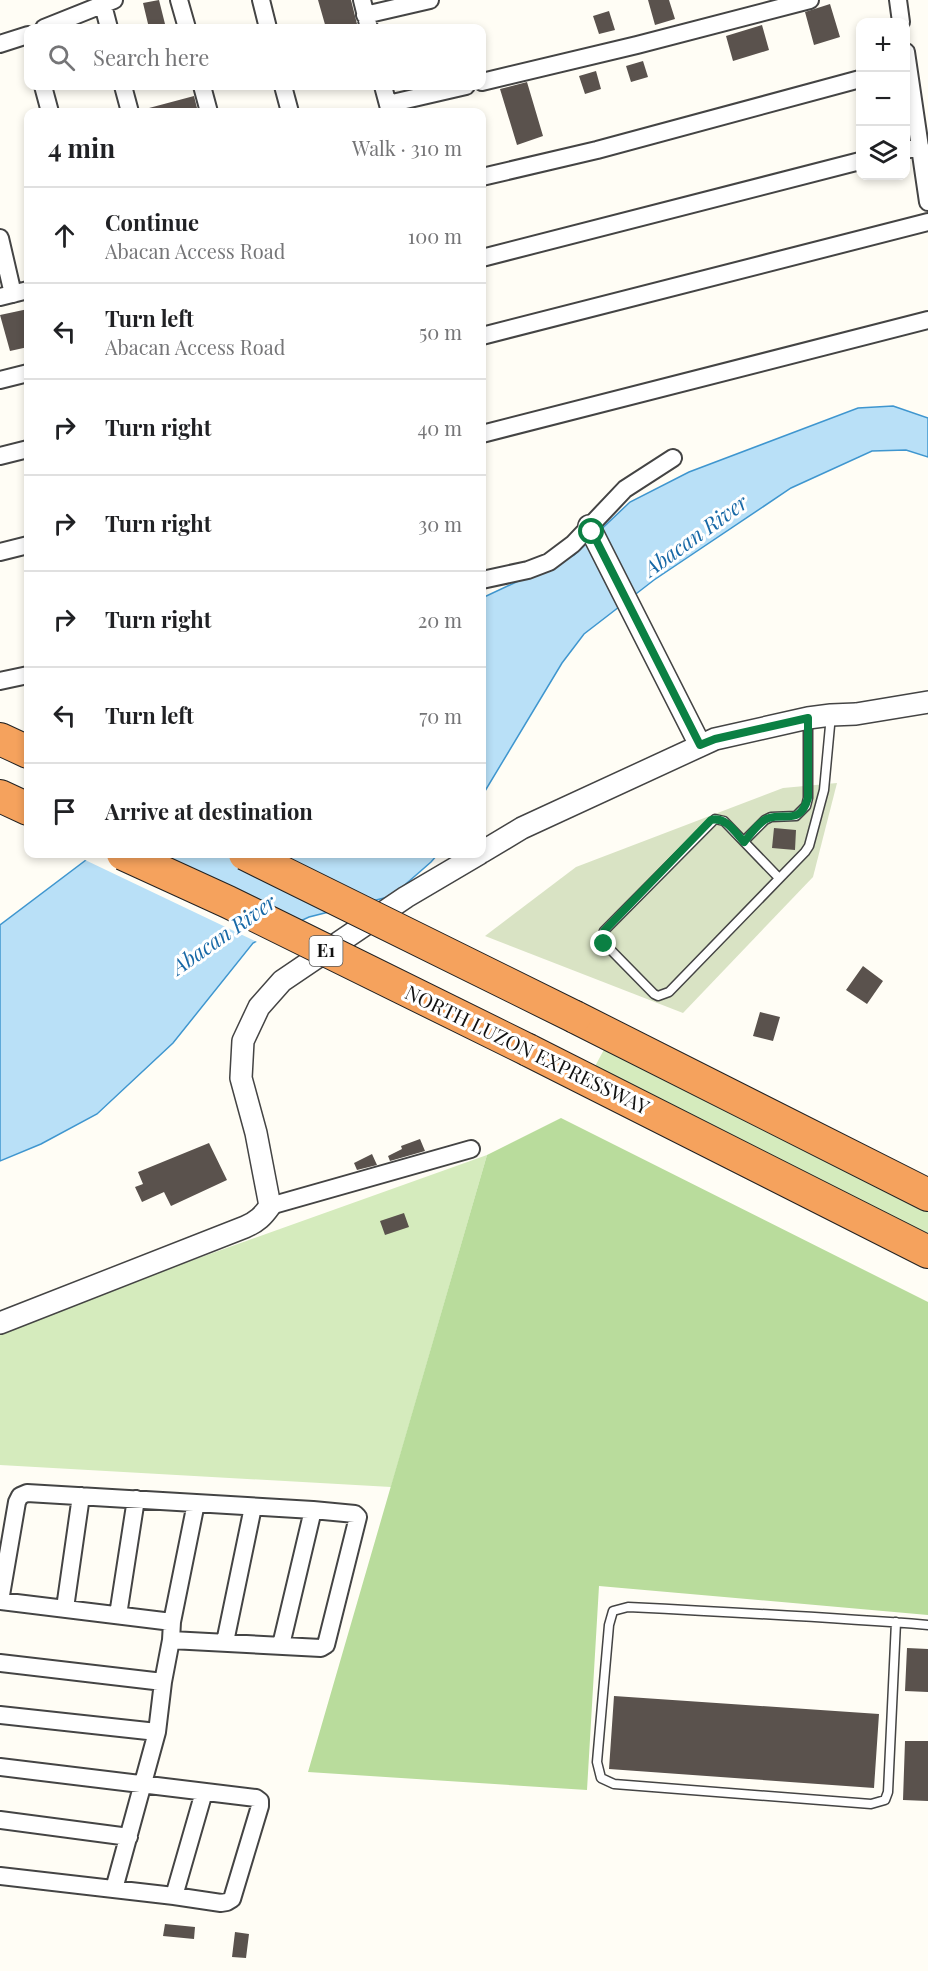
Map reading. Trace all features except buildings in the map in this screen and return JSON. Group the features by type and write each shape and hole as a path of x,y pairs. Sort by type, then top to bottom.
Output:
{"highway":[{"path":"0,739 24,750"},
{"path":"0,796 24,807"},
{"name":"NORTH LUZON EXPRESSWAY","path":"132,858 228,902 528,1050 928,1252"},
{"path":"253,858 928,1195"}],"street":[{"path":"179,0 186,24"},
{"path":"261,0 267,24"},
{"path":"365,15 430,0"},
{"path":"486,81 810,0"},
{"path":"898,0 900,18"},
{"path":"54,24 109,2 109,24"},
{"path":"0,44 24,36"},
{"path":"907,72 913,148 928,202"},
{"path":"486,176 597,150 856,81"},
{"path":"44,90 49,108"},
{"path":"124,90 129,108"},
{"path":"203,90 208,108"},
{"path":"284,90 289,108"},
{"path":"384,90 389,108 452,90"},
{"path":"486,257 856,162"},
{"path":"486,335 928,222"},
{"path":"0,238 14,293"},
{"path":"486,433 928,320"},
{"path":"0,380 24,374"},
{"path":"0,456 24,450"},
{"path":"486,579 528,570 549,562 590,529 625,489 673,458"},
{"path":"590,529 700,745"},
{"path":"0,552 24,546"},
{"path":"4,680 24,676"},
{"path":"486,849 522,828 715,739 808,718 856,714 928,702"},
{"path":"270,1206 256,1133 244,1096 241,1078 243,1041 259,1007 282,981 406,897 472,858"},
{"path":"0,1323 256,1222 270,1206 471,1149"},
{"path":"171,1640 321,1648 326,1645 358,1517 355,1514 313,1510 136,1499 27,1493 20,1496 17,1502 0,1600 172,1622"},
{"path":"65,1608 81,1496"},
{"path":"118,1615 136,1499"},
{"path":"114,1889 157,1732 172,1622 196,1503"},
{"path":"225,1642 253,1507"},
{"path":"281,1645 313,1510"},
{"path":"0,1663 163,1682"},
{"path":"0,1715 157,1732"},
{"path":"0,1767 256,1798 260,1801 232,1899 227,1902 0,1876"},
{"path":"174,1896 204,1792"},
{"path":"0,1820 129,1837"}],"lane":[{"path":"779,878 724,821 711,820 604,931 601,940 654,994 663,995 669,992 805,852 812,840 824,790 831,715"},
{"path":"744,842 765,820 771,817 796,816 806,806 808,798 808,718"},
{"path":"896,1622 888,1792 885,1800 871,1804 614,1784 601,1778 597,1762 609,1625 613,1611 628,1607 896,1622 928,1625"}],"green space":[{"path":"837,783 813,877 683,1013 485,936 576,867 783,788"},
{"path":"607,1044 928,1206 928,1238 593,1070"},
{"path":"561,1118 928,1302 928,1615 599,1586 587,1790 308,1772 487,1155"},
{"path":"487,1155 391,1487 0,1465 0,1329"}],"water":[{"name":"Abacan River","path":"893,406 928,418 928,457 906,450 872,451 791,488 654,580 584,634 562,663 486,789 486,596 574,555 630,502 689,472 858,408"},
{"name":"Abacan River","path":"89,858 434,858 392,896 309,917 253,943 173,1043 97,1114 41,1144 0,1161 0,925"}],"pier":[{"path":"151,858 296,927 259,943 83,859"}],"route":[{"path":"592,532 700,745 715,739 808,718 808,798 806,806 796,816 771,817 765,820 744,842 724,821 711,820 604,931 601,940 604,944"}]}
